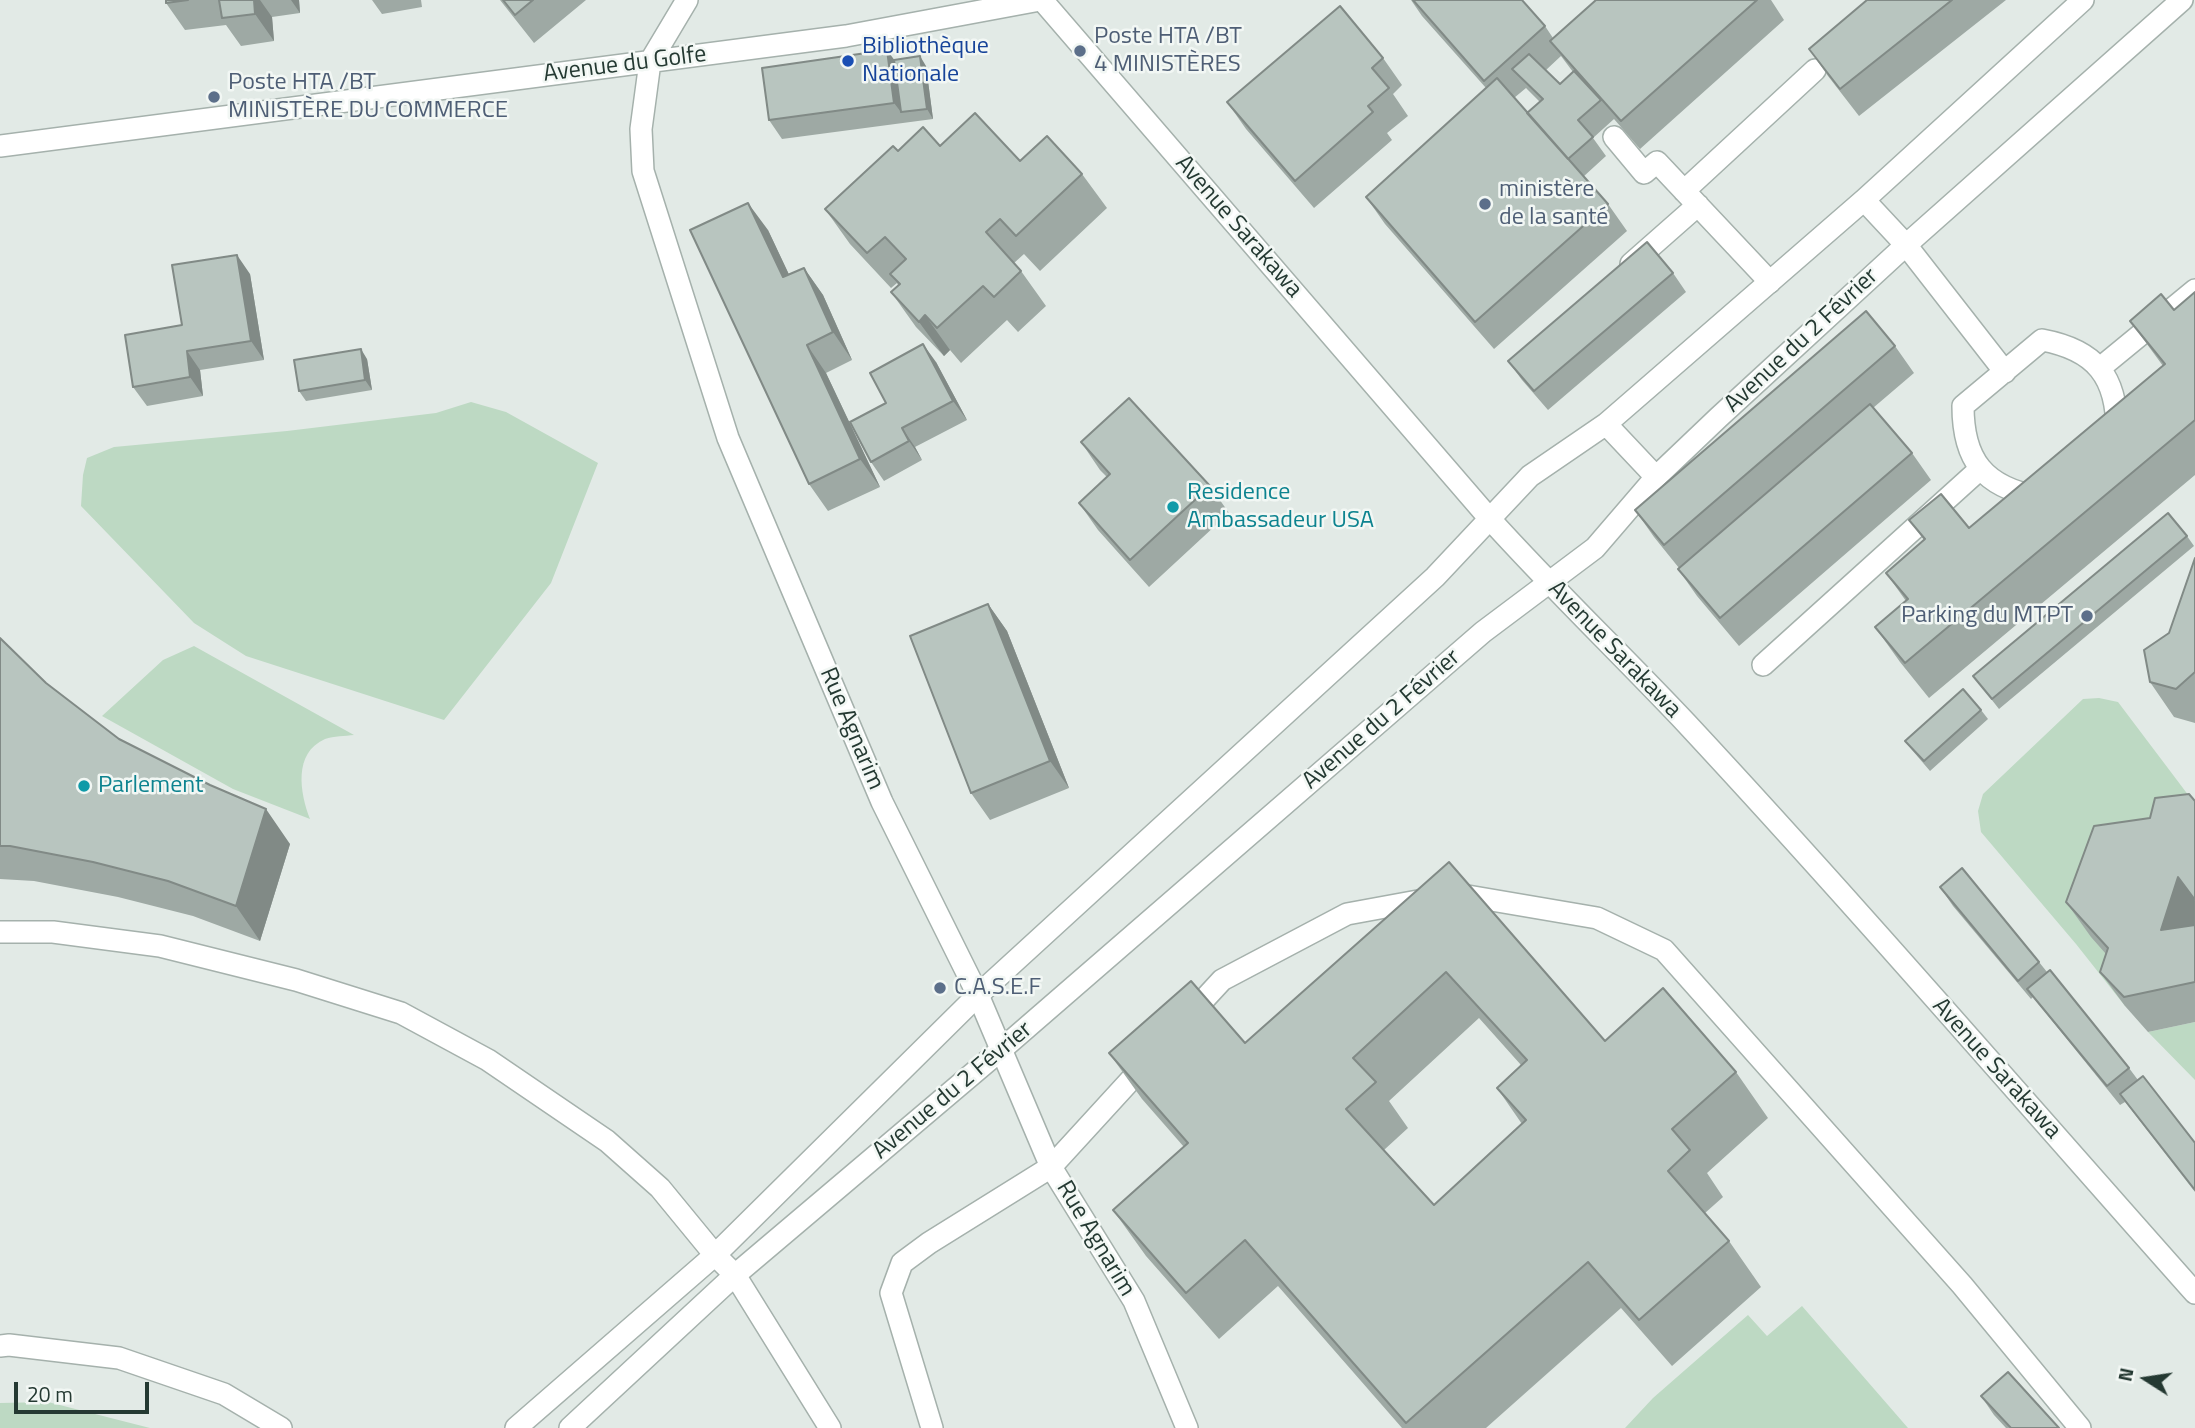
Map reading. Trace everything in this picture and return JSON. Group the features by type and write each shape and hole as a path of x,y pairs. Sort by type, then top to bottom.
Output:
{"street":[{"name":"Rue Agnarim","path":"687,0 650,62 641,129 643,172 728,438 882,802 978,995 1051,1167 1134,1301 1187,1428"},
{"name":"Avenue du Golfe","path":"0,146 846,36 1041,0"},
{"name":"Avenue Sarakawa","path":"1041,0 1489,518 1548,583 1685,723 1794,842 2195,1293"},
{"name":"Avenue du 2 Février","path":"516,1428 715,1255 978,995 1435,578 1530,476 1606,424 1864,200 2083,0"},
{"name":"Avenue du 2 Février","path":"570,1428 736,1275 1002,1049 1483,632 1595,548 1656,477 1906,245 2182,0"},
{"path":"1615,279 1815,70"},
{"path":"1614,137 1644,173 1657,162 1770,282"},
{"path":"1864,200 1906,245 2005,372"},
{"path":"2100,368 2195,290"},
{"path":"2042,340 2064,344 2083,354 2100,368 2112,388 2117,409 2117,431 2038,497 2016,493 1996,484 1980,469 1968,449 1963,428 1963,406 2042,340"},
{"path":"1606,424 1656,477"},
{"path":"1763,665 1980,469"},
{"path":"1177,1029 1222,980 1347,914 1455,894 1597,918 1664,950 1962,1285 2080,1428"},
{"path":"0,932 53,932 160,946 296,980 401,1013 488,1060 607,1141 660,1188 715,1255 736,1275 830,1428"},
{"path":"932,1428 891,1293 902,1263 929,1242 1051,1167 1159,1049"},
{"path":"0,1346 119,1358 224,1394 281,1428"}],"green space":[{"path":"471,402 506,412 598,463 551,583 444,720 246,656 194,623 81,506 87,458 114,447 287,431 436,413"},
{"path":"194,646 354,735 325,739 315,745 308,754 302,774 302,786 310,819 233,789 102,716 163,660"},
{"path":"2099,698 2118,702 2195,804 2125,1006 1981,832 1978,811 1983,794 2083,699"},
{"path":"2195,1022 2195,1080 2148,1032"},
{"path":"1802,1306 1908,1428 1625,1428 1653,1398 1748,1315 1767,1336"},
{"path":"48,1402 150,1428 0,1428 0,1403"}],"building":[{"path":"166,0 188,0 166,3"},
{"path":"219,0 254,0 255,14 222,18"},
{"path":"503,0 533,0 515,15"},
{"path":"1413,0 1522,0 1545,26 1484,81"},
{"path":"1596,0 1757,0 1621,121 1550,41"},
{"path":"1867,0 1952,0 1840,89 1809,49"},
{"path":"1340,6 1383,58 1372,68 1389,88 1368,106 1373,112 1295,181 1227,102"},
{"path":"887,50 894,103 769,120 762,68"},
{"path":"1529,54 1560,84 1574,71 1601,100 1578,120 1593,137 1568,159 1527,113 1543,99 1512,69"},
{"path":"920,56 927,109 901,112 894,60"},
{"name":"ministère de la santé","path":"1497,78 1608,204 1475,322 1366,197"},
{"path":"975,113 1020,161 1047,136 1082,174 1016,236 1000,219 986,232 1021,271 994,297 983,286 937,328 925,315 919,322 891,292 900,284 890,274 906,259 885,237 867,253 825,209 893,146 898,151 923,127 940,146"},
{"path":"748,203 783,277 804,268 833,332 807,345 860,459 809,484 690,230"},
{"path":"1647,242 1673,273 1534,391 1508,361"},
{"path":"237,255 251,341 187,351 190,377 133,387 125,335 182,325 172,265"},
{"path":"2195,292 2195,420 1905,663 1875,627 1908,599 1886,573 1925,539 1909,520 1941,494 1969,528 2165,364 2130,321 2161,294 2174,310"},
{"path":"1866,311 1895,346 1664,545 1635,510"},
{"path":"923,344 953,401 902,428 909,441 871,462 850,422 886,403 870,373"},
{"path":"361,349 365,380 299,391 294,360"},
{"name":"Residence Ambassadeur USA","path":"1129,398 1210,486 1130,560 1079,503 1110,474 1081,442"},
{"path":"1870,404 1912,453 1720,618 1678,569"},
{"path":"2168,513 2187,536 1992,699 1973,676"},
{"path":"2195,558 2195,672 2176,689 2150,682 2144,650 2169,633"},
{"path":"988,604 1050,761 971,793 910,636"},
{"name":"Parlement","path":"0,638 46,683 119,739 210,785 266,809 236,906 168,881 93,862 0,846"},
{"path":"1963,689 1981,710 1924,761 1905,741"},
{"path":"2189,794 2195,801 2195,900 2178,877 2161,930 2195,925 2195,982 2124,997 2100,972 2108,948 2066,902 2094,826 2150,818 2155,798"},
{"path":"1449,862 1605,1041 1663,988 1736,1072 1672,1129 1690,1150 1668,1171 1729,1241 1639,1320 1588,1262 1406,1423 1245,1240 1186,1293 1113,1210 1188,1143 1109,1053 1191,981 1245,1043","holes":["1446,972 1527,1060 1497,1088 1526,1120 1434,1205 1346,1109 1376,1082 1353,1058"]},
{"path":"1962,868 2039,962 2018,981 1940,887"},
{"path":"2050,970 2129,1068 2107,1086 2027,989"},
{"path":"2143,1076 2195,1143 2195,1190 2120,1094"},
{"path":"2008,1372 2059,1428 2011,1428 1981,1396"}],"place":[{"name":"Poste HTA /BT 4 MINISTÈRES","path":"1080,51"},
{"name":"Bibliothèque Nationale","path":"848,61"},
{"name":"Poste HTA /BT MINISTÈRE DU COMMERCE","path":"214,97"},
{"name":"ministère de la santé","path":"1485,204"},
{"name":"Residence Ambassadeur USA","path":"1173,507"},
{"name":"Parking du MTPT","path":"2087,616"},
{"name":"Parlement","path":"84,786"},
{"name":"C.A.S.E.F","path":"940,988"}]}
